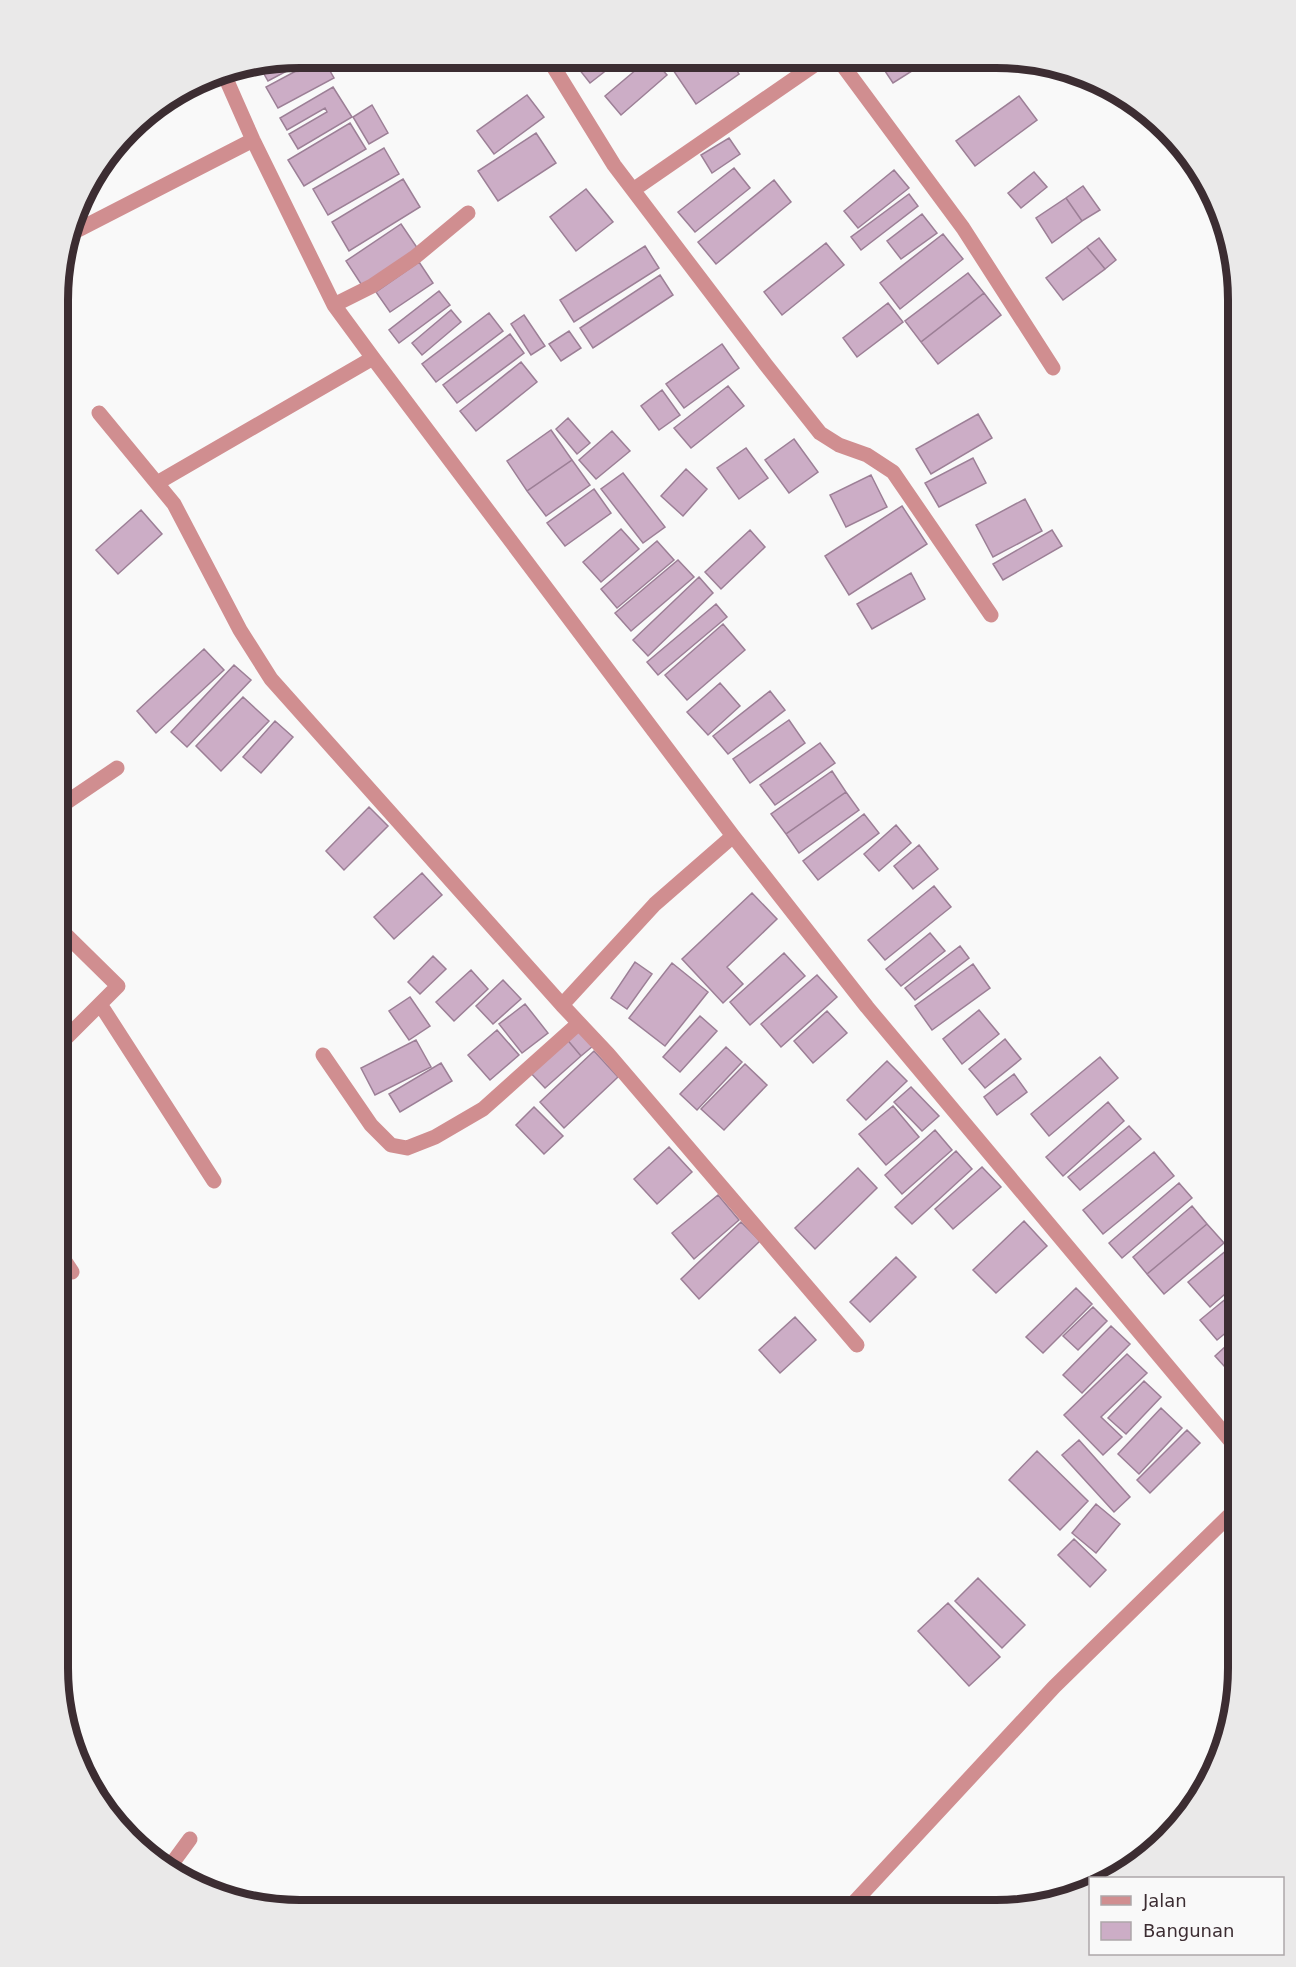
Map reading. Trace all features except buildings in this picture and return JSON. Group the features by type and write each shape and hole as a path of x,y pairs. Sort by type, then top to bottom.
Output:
{"street":[{"path":"554,68 614,165 820,433 840,445 867,455 893,472 991,615"},
{"path":"633,190 809,68"},
{"path":"845,68 963,228 1053,368"},
{"path":"226,80 253,140 334,305 373,358 734,836 874,1016 1228,1438"},
{"path":"78,230 253,140"},
{"path":"334,305 372,286 415,257 468,213"},
{"path":"157,483 373,358"},
{"path":"99,413 174,504 240,630 272,679 608,1054 856,1345"},
{"path":"68,801 117,768"},
{"path":"562,1005 655,904 734,836"},
{"path":"68,937 118,986 68,1036"},
{"path":"100,1004 214,1181"},
{"path":"323,1055 371,1125 391,1145 407,1148 435,1137 483,1109 579,1023"},
{"path":"68,1266 72,1272"},
{"path":"856,1900 1054,1687 1228,1517"},
{"path":"173,1862 190,1839"}]}
